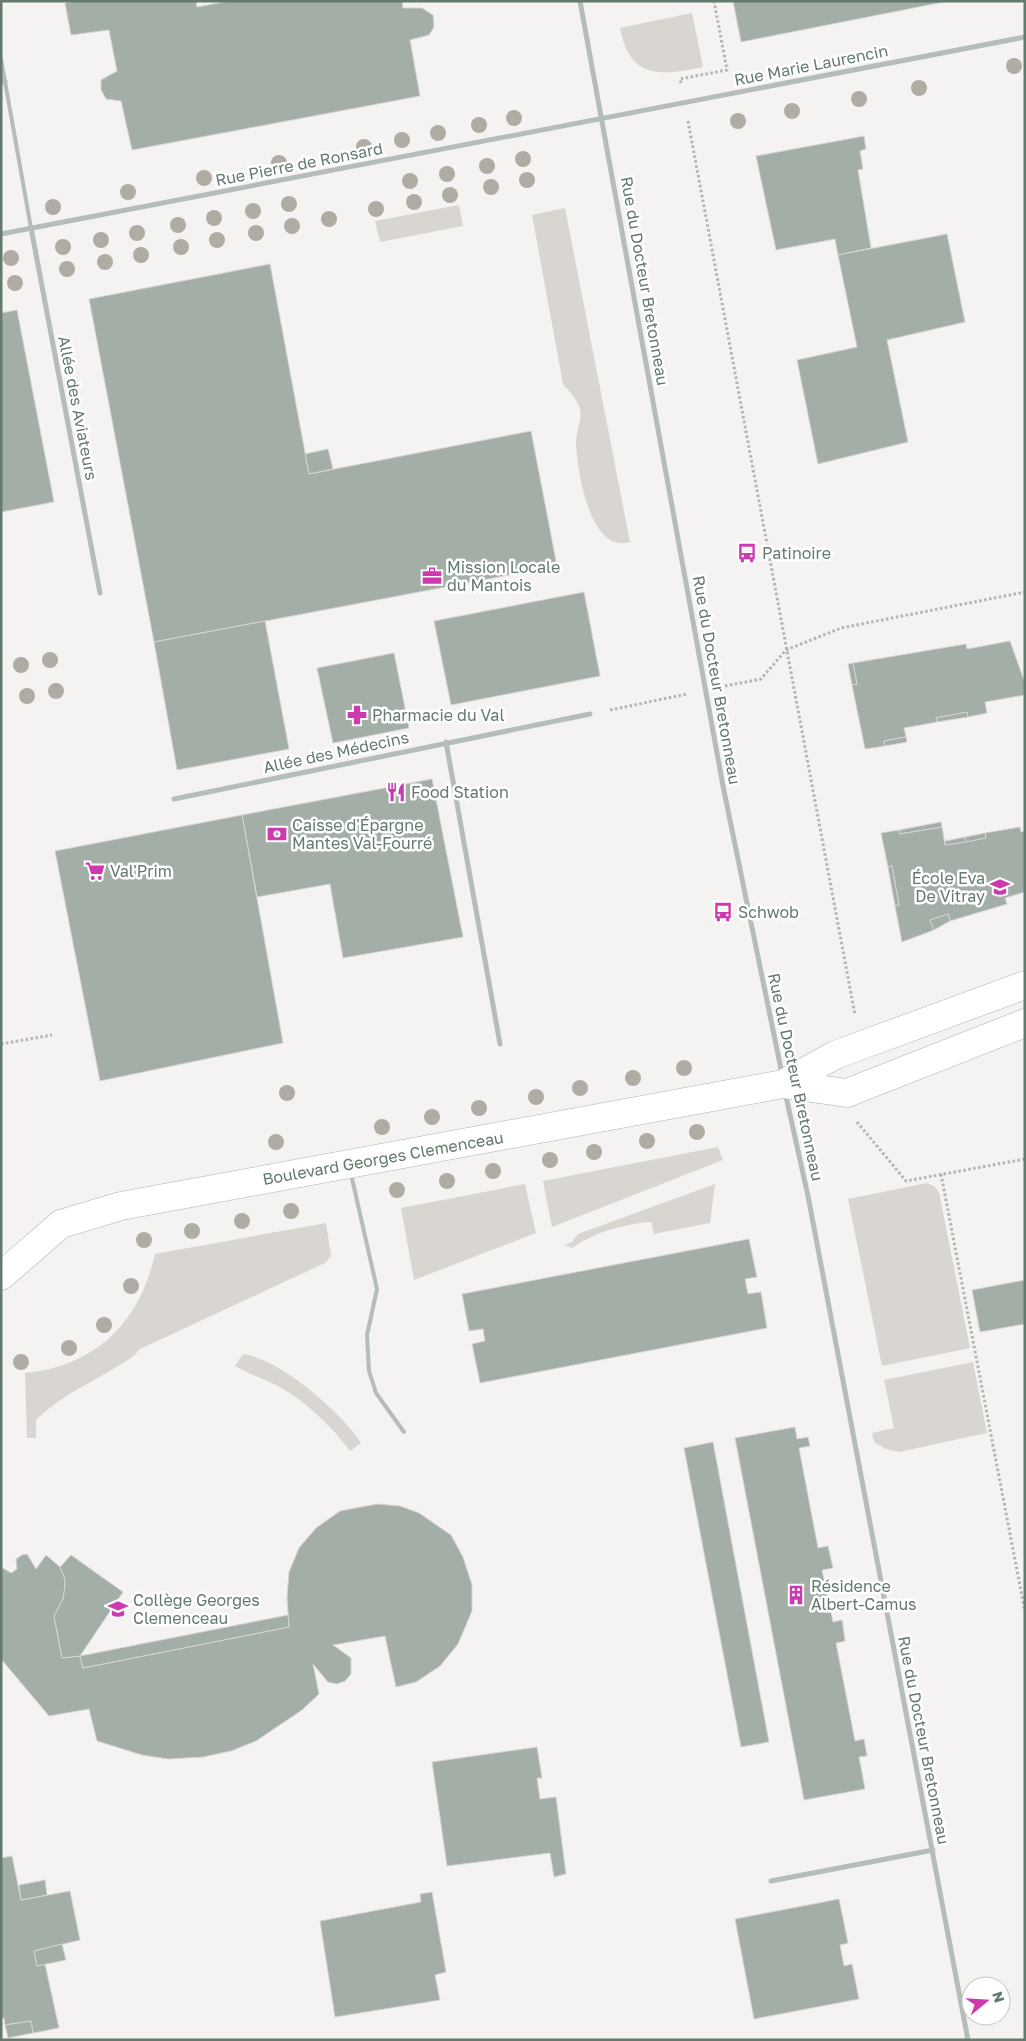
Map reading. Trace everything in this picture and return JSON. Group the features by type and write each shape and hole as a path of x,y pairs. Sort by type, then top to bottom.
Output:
{"main road":[{"name":"Boulevard Georges Clemenceau","path":"783,1084 835,1055 1025,985"},
{"name":"Boulevard Georges Clemenceau","path":"1,1276 61,1224 121,1206 783,1084 847,1093 1025,1023"}],"street":[{"name":"Rue du Docteur Bretonneau","path":"580,1 706,690 783,1084 808,1196 968,2040"},
{"name":"Rue Marie Laurencin","path":"602,118 1025,37"},
{"name":"Rue Pierre de Ronsard","path":"1,234 602,118"},
{"name":"Allée des Aviateurs","path":"32,228 100,593"},
{"name":"Allée des Médecins","path":"174,798 590,714"},
{"path":"446,742 500,1044"},
{"path":"771,1881 933,1850"}],"lane":[{"path":"1,59 3,81 32,228"},
{"path":"349,1164 377,1289 367,1335 370,1371 376,1393 404,1432"}],"path":[{"path":"714,1 727,70 680,79 855,1016 846,1020"},
{"path":"590,714 761,679 786,650 841,628 1025,592"},
{"path":"1,1044 52,1035"},
{"path":"847,1093 856,1121 906,1181 1025,1159"},
{"path":"941,1174 1025,1612"}],"shaded area":[{"path":"692,13 703,67 673,72 660,72 639,66 631,57 620,28"},
{"path":"459,205 463,226 380,242 375,221"},
{"path":"565,208 630,542 616,543 605,536 596,524 588,508 579,472 576,443 580,409 563,384 532,215"},
{"path":"718,1147 723,1160 552,1227 543,1181"},
{"path":"927,1183 934,1186 939,1192 970,1348 882,1366 848,1199"},
{"path":"525,1184 536,1233 414,1280 401,1208"},
{"path":"715,1184 710,1223 654,1234 651,1222 641,1223 600,1233 572,1248 564,1245 572,1242 578,1234"},
{"path":"326,1223 331,1256 325,1263 138,1350 136,1354 124,1363 47,1410 36,1420 36,1438 27,1438 25,1373 50,1369 73,1361 93,1350 111,1336 126,1320 138,1300 148,1278 155,1254"},
{"path":"243,1354 258,1358 291,1376 325,1403 352,1430 361,1443 350,1451 343,1441 308,1406 278,1386 235,1366"},
{"path":"973,1362 987,1433 899,1452 886,1449 874,1442 872,1433 894,1428 884,1380"}],"building":[{"path":"76,1 196,1 197,7 229,1 402,1 403,8 422,8 433,15 434,27 429,35 410,40 420,96 132,150 121,101 106,99 101,90 101,80 117,71 109,30 71,35 65,3"},
{"path":"733,1 949,1 741,42"},
{"path":"864,136 866,149 860,151 863,169 858,170 871,248 838,255 835,239 776,250 756,156"},
{"path":"947,234 965,322 887,340 908,442 818,464 797,360 857,347 838,255"},
{"path":"270,264 309,474 531,431 557,566 154,642 89,299"},
{"path":"17,310 54,502 1,512 1,313"},
{"path":"328,449 333,469 309,474 305,454"},
{"path":"584,592 600,676 451,705 434,621"},
{"path":"265,621 289,749 177,770 154,642"},
{"path":"1010,641 1025,683 1025,695 985,702 987,713 968,717 967,712 936,718 937,722 904,728 906,737 884,741 885,746 865,749 852,685 857,684 853,663 966,644 967,649"},
{"path":"394,653 409,728 333,743 317,668"},
{"path":"853,663 857,684 852,685 848,664"},
{"path":"967,712 968,717 937,722 936,718"},
{"path":"906,737 907,742 885,746 884,741"},
{"path":"432,779 463,937 343,958 330,884 257,897 242,815"},
{"path":"242,815 283,1043 100,1081 55,851"},
{"path":"941,822 942,827 900,834 899,830"},
{"path":"942,827 945,845 986,838 985,833 1020,827 1021,832 1025,831 1025,892 1005,898 1007,904 950,921 948,914 930,920 934,930 902,942 895,906 899,905 892,866 888,867 881,833 899,830 900,834"},
{"path":"985,833 986,838 966,842 965,837"},
{"path":"965,837 966,842 945,845 945,841"},
{"path":"892,866 899,905 895,906 888,867"},
{"path":"948,914 950,921 934,930 930,920"},
{"path":"749,1239 757,1277 745,1279 748,1294 761,1292 767,1328 480,1383 472,1344 485,1341 483,1329 469,1331 462,1294"},
{"path":"1025,1280 1025,1324 980,1332 972,1290"},
{"name":"Résidence Albert-Camus","path":"795,1427 797,1439 808,1437 810,1446 799,1448 818,1548 828,1546 833,1568 822,1570 833,1622 842,1620 845,1641 836,1643 855,1741 864,1739 867,1756 859,1757 865,1789 804,1800 735,1438"},
{"path":"713,1442 769,1742 741,1747 684,1448"},
{"path":"377,1504 400,1506 419,1513 451,1535 463,1557 472,1585 472,1611 458,1644 440,1666 416,1682 396,1687 385,1636 333,1645 351,1658 351,1674 345,1681 337,1684 328,1682 313,1664 319,1694 302,1710 256,1741 231,1751 203,1757 168,1759 142,1755 97,1741 89,1709 49,1716 1,1659 1,1567 11,1573 17,1569 16,1559 22,1555 27,1554 36,1569 46,1555 60,1567 65,1579 65,1586 63,1599 54,1616 62,1658 80,1656 83,1668 289,1627 287,1597 289,1572 299,1548 316,1528 340,1511"},
{"path":"71,1555 123,1592 80,1656 62,1658 54,1616 63,1599 65,1586 65,1579 60,1567"},
{"path":"288,1615 289,1627 83,1668 80,1656"},
{"path":"537,1747 542,1778 537,1778 540,1799 556,1797 566,1874 554,1877 550,1853 447,1866 432,1762"},
{"path":"12,1856 21,1900 70,1891 80,1940 34,1951 37,1966 45,1964 59,2028 33,2033 31,2021 5,2025 4,2018 1,2019 1,1858"},
{"path":"45,1880 47,1895 21,1900 19,1885"},
{"path":"432,1892 446,1972 435,1975 440,2000 335,2017 320,1921 421,1902 420,1894"},
{"path":"839,1899 848,1943 840,1945 844,1966 852,1964 859,1999 754,2019 735,1919"},
{"path":"62,1944 66,1960 37,1966 34,1951"},
{"path":"31,2021 33,2033 8,2038 5,2025"}],"place":[{"name":"Patinoire","path":"747,553"},
{"name":"Mission Locale du Mantois","path":"432,576"},
{"name":"Pharmacie du Val","path":"357,715"},
{"name":"Food Station","path":"396,792"},
{"name":"Caisse d'Épargne Mantes Val-Fourré","path":"277,834"},
{"name":"Val'Prim","path":"95,871"},
{"name":"École Eva De Vitray","path":"1000,887"},
{"name":"Schwob","path":"723,912"},
{"name":"Résidence Albert-Camus","path":"796,1595"},
{"name":"Collège Georges Clemenceau","path":"118,1609"}]}
